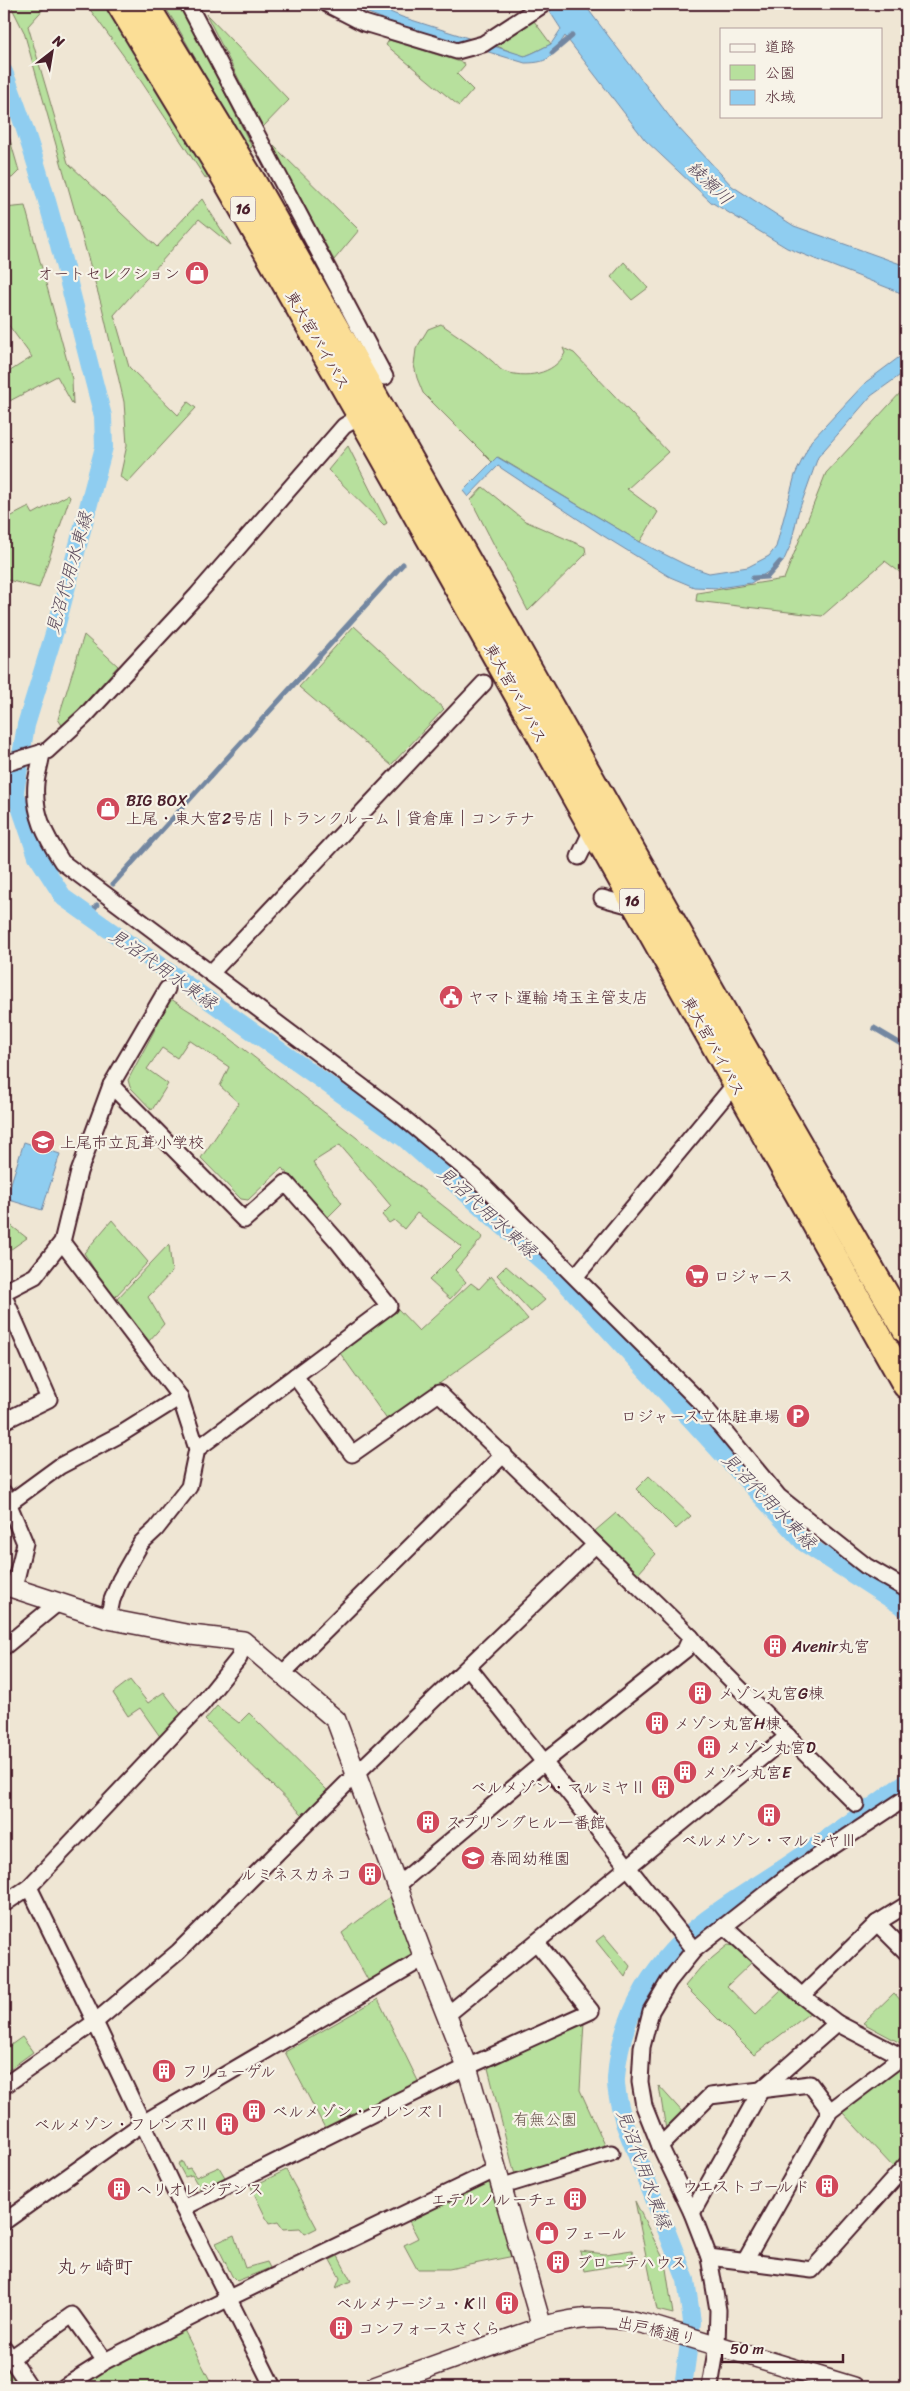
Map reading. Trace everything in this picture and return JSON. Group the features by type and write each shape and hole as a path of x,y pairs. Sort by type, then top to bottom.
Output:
{"highway":[{"name":"東大宮バイパス","path":"120,4 219,167 361,416 592,830 906,1385"},
{"name":"東大宮バイパス","path":"145,4 252,181 763,1083 906,1330"}],"street":[{"path":"188,4 385,377"},
{"path":"327,4 364,23 458,51 489,40 539,7"},
{"path":"4,764 42,752 58,742 85,716 197,595 344,426 361,416"},
{"path":"210,974 484,683"},
{"path":"42,752 36,782 37,808 44,834 62,862 400,1115 475,1177 702,1404 779,1497 866,1566 906,1589"},
{"path":"579,857 592,830"},
{"path":"602,898 635,906"},
{"path":"4,1421 49,1399 4,1294 35,1276 62,1242 79,1172 111,1085 167,990"},
{"path":"576,1276 735,1084"},
{"path":"111,1085 244,1220 286,1183 339,1242 389,1306 197,1449"},
{"path":"62,1242 167,1376 180,1397 197,1449 189,1487 156,1529 141,1543 120,1580 112,1600 108,1619"},
{"path":"295,1376 352,1454 439,1393 691,1637 703,1652 856,1804"},
{"path":"180,1397 121,1434 60,1466 6,1499 24,1543 9,1586 108,1619 191,1635 243,1642 283,1673 336,1720 424,1958 467,2067 542,2327"},
{"path":"283,1673 504,1454"},
{"path":"4,2086 95,2022 178,1952 356,1774 595,1545"},
{"path":"4,1646 59,1602"},
{"path":"398,1885 542,1763 685,1650 691,1637"},
{"path":"4,1904 29,1887 202,1704 239,1658 243,1642"},
{"path":"468,1668 542,1763 630,1867 694,1950"},
{"path":"447,2015 788,1736"},
{"path":"710,2387 718,2310 709,2257 692,2213 660,2146 644,2106 640,2082 642,2047 651,2011 669,1980 694,1950 788,1876 906,1798"},
{"path":"29,1887 144,2123 183,2208 273,2387"},
{"path":"802,1996 877,1923 906,1905"},
{"path":"877,1923 906,1952"},
{"path":"724,1926 802,1996 837,2023 905,2057 830,2111 745,2261"},
{"path":"183,2208 467,2067 592,2011 537,1943"},
{"path":"4,2222 144,2123 424,1958"},
{"path":"692,2213 761,2090 837,2023"},
{"path":"660,2146 710,2096 810,2084 830,2111"},
{"path":"64,2387 105,2361 229,2298 498,2178 611,2153"},
{"path":"709,2257 812,2270 906,2165"},
{"path":"30,2387 7,2353 72,2315 105,2361"},
{"name":"出戸橋通り","path":"374,2387 403,2382 542,2327 560,2322 600,2318 638,2322 854,2387"}],"green space":[{"path":"10,4 48,4 28,26 68,163 157,247 202,199 231,245 199,219 114,315 129,367 178,415 188,402 196,408 128,482 120,477 127,445 124,402 102,307 24,32"},
{"path":"86,4 107,4 212,176 206,179 131,66"},
{"path":"163,4 180,4 252,147 247,150 177,26"},
{"path":"206,14 289,100 263,127"},
{"path":"534,21 551,44 525,56 494,45"},
{"path":"389,40 464,63 465,65 457,74 473,90 459,106 386,45"},
{"path":"4,119 19,171 12,178 5,178 4,174"},
{"path":"270,142 359,230 334,260"},
{"path":"25,206 72,379 73,405 57,376 4,404 4,375 32,357 4,319 4,208"},
{"path":"624,262 648,288 632,300 611,277"},
{"path":"441,324 480,351 503,371 520,375 538,373 554,366 565,353 563,348 574,353 668,452 627,489 658,512 640,542 498,457 492,462 423,393 414,365 416,349 428,329"},
{"path":"902,391 906,396 906,577 885,561 822,616 696,601 697,593 784,579 826,473"},
{"path":"348,446 387,523 384,525 328,470"},
{"path":"483,487 525,521 585,547 586,554 528,611 471,500"},
{"path":"68,495 70,497 39,588 4,579 4,520 7,521 8,518 29,507 33,514"},
{"path":"354,626 444,709 391,765 299,687"},
{"path":"84,635 118,666 63,727 58,719"},
{"path":"171,999 222,1032 483,1237 455,1270 466,1282 450,1299 429,1280 462,1247 417,1213 404,1229 394,1220 389,1223 382,1215 391,1206 340,1145 313,1162 342,1203 328,1217 282,1168 248,1200 241,1199 201,1158 239,1103 220,1086 229,1067 189,1040 177,1058 162,1048 147,1069 168,1084 152,1110 130,1087 128,1080"},
{"path":"4,1220 27,1238 4,1254"},
{"path":"112,1220 148,1262 113,1299 84,1253"},
{"path":"169,1244 172,1272 148,1297 164,1324 149,1341 116,1300"},
{"path":"506,1266 545,1300 531,1312 497,1275"},
{"path":"491,1276 528,1319 388,1421 340,1353 398,1309 419,1331 471,1283 479,1289"},
{"path":"649,1476 691,1516 676,1529 636,1489"},
{"path":"616,1513 656,1554 637,1575 595,1531"},
{"path":"130,1680 148,1703 164,1692 184,1718 161,1738 140,1708 128,1716 113,1693"},
{"path":"217,1706 239,1723 249,1713 329,1792 304,1816 205,1720"},
{"path":"396,1892 416,1956 369,1982 342,1933"},
{"path":"604,1935 630,1966 625,1977 596,1941"},
{"path":"728,1945 734,1946 752,1962 727,1986 755,2015 783,1988 811,2012 754,2055 685,1986 701,1967"},
{"path":"894,1993 906,2006 906,2042 904,2045 863,2023"},
{"path":"378,1999 419,2083 326,2130 285,2052"},
{"name":"有無公園","path":"584,2022 580,2090 605,2145 515,2175 488,2068"},
{"path":"22,2037 33,2052 7,2071 4,2066 4,2050"},
{"path":"899,2065 906,2066 906,2152 893,2167 842,2112"},
{"path":"659,2086 686,2116 666,2130"},
{"path":"182,2161 186,2169 190,2168 196,2177 219,2167 226,2179 200,2189 192,2175 185,2177 178,2164"},
{"path":"286,2170 317,2228 305,2234 300,2228 283,2229 278,2222 269,2224 251,2187"},
{"path":"487,2182 496,2185 514,2256 449,2269 417,2269 404,2245 418,2238 409,2221"},
{"path":"635,2201 665,2262 673,2314 657,2310"},
{"path":"234,2235 245,2268 267,2262 270,2268 237,2281 232,2276 216,2243"},
{"path":"632,2250 636,2262 584,2271 580,2251 605,2254"},
{"path":"338,2256 351,2281 336,2288 340,2278 330,2260"},
{"path":"184,2330 213,2386 76,2387 93,2375"},
{"path":"4,2359 23,2387 4,2387"}],"water":[{"name":"綾瀬川","path":"345,4 371,4 402,17 525,56 551,44 561,29 545,4 584,4 676,125 732,186 794,226 906,266 906,295 787,248 711,202 645,140 565,36 550,57 534,63 525,63 399,25"},
{"path":"906,352 906,371 871,396 818,457 798,513 791,544 783,562 751,583 719,588 694,587 670,577 602,535 498,466 468,497 463,491 497,457 640,542 686,565 709,573 748,567 769,556 776,547 795,475 811,441 866,382"},
{"path":"24,1142 60,1154 42,1210 6,1199"}],"waterway":[{"path":"552,53 572,36"},
{"name":"見沼代用水東縁","path":"4,72 34,156 103,416 104,447 57,624 26,725 15,792 37,856 64,898 405,1139 560,1277 804,1543 906,1609"},
{"path":"753,578 767,577 780,562"},
{"path":"113,884 403,564"},
{"path":"88,916 97,905"},
{"path":"874,1028 906,1047"},
{"name":"見沼代用水東縁","path":"683,2387 692,2322 686,2280 624,2123 616,2089 619,2054 633,2010 657,1969 689,1934 726,1905 816,1846 906,1782"}],"place":[{"name":"オートセレクション","path":"197,273"},
{"name":"BIG BOX 上尾・東大宮2号店｜トランクルーム｜貸倉庫｜コンテナ","path":"108,809"},
{"name":"ヤマト運輸 埼玉主管支店","path":"451,997"},
{"name":"上尾市立瓦葺小学校","path":"43,1142"},
{"name":"ロジャース","path":"697,1276"},
{"name":"ロジャース立体駐車場","path":"798,1416"},
{"name":"Avenir丸宮","path":"775,1646"},
{"name":"メゾン丸宮G棟","path":"700,1693"},
{"name":"メゾン丸宮H棟","path":"657,1723"},
{"name":"メゾン丸宮D","path":"709,1747"},
{"name":"メゾン丸宮E","path":"685,1772"},
{"name":"ベルメゾン・マルミヤⅡ","path":"663,1787"},
{"name":"ベルメゾン・マルミヤⅢ","path":"769,1815"},
{"name":"スプリングヒル一番館","path":"428,1822"},
{"name":"春岡幼稚園","path":"473,1858"},
{"name":"ルミネスカネコ","path":"370,1874"},
{"name":"フリューゲル","path":"164,2071"},
{"name":"ベルメゾン・フレンズⅠ","path":"254,2111"},
{"name":"ベルメゾン・フレンズⅡ","path":"227,2124"},
{"name":"ウエストゴールド","path":"827,2186"},
{"name":"ヘリオレジデンス","path":"119,2189"},
{"name":"エテルノルーチェ","path":"575,2199"},
{"name":"フェール","path":"547,2233"},
{"name":"ブローテハウス","path":"558,2262"},
{"name":"ベルメナージュ・KⅡ","path":"507,2303"},
{"name":"コンフォースさくら","path":"341,2328"}],"district":[{"name":"丸ヶ崎町","path":"95,2266"}]}
